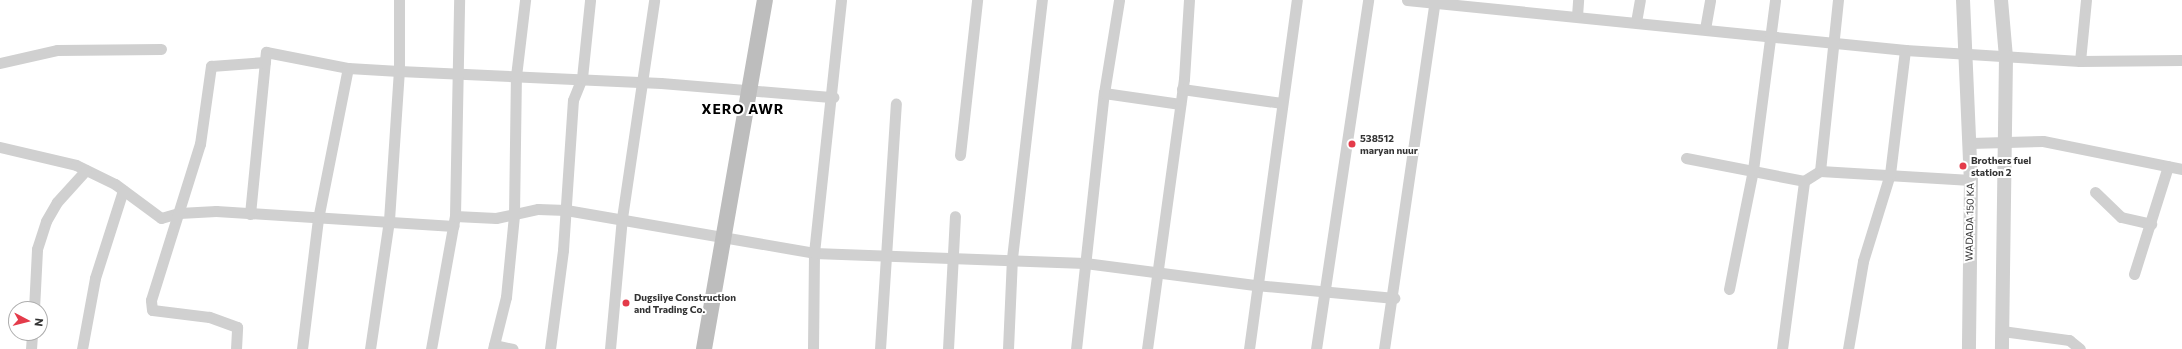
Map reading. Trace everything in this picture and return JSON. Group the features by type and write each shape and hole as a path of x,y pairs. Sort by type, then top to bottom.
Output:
{"main road":[{"path":"704,349 765,0"}],"street":[{"path":"370,349 389,220 399,71 399,0"},
{"path":"431,349 454,221 459,0"},
{"path":"513,349 493,347 506,297 514,215 516,76 525,0"},
{"path":"550,349 566,210 574,100 582,78 590,0"},
{"path":"610,349 622,218 654,0"},
{"path":"813,349 814,253 833,97 841,0"},
{"path":"960,155 977,0"},
{"path":"1008,349 1012,258 1042,0"},
{"path":"1076,349 1104,93 1119,0"},
{"path":"1147,349 1182,89 1189,0"},
{"path":"1249,349 1255,285 1297,0"},
{"path":"1316,349 1323,290 1368,0"},
{"path":"1407,0 1507,4 1577,16 1833,41 1905,50 2080,61 2182,58"},
{"path":"1577,16 1578,0"},
{"path":"1636,22 1640,0"},
{"path":"1705,29 1710,0"},
{"path":"1729,289 1753,170 1774,0"},
{"path":"1820,171 1838,0"},
{"name":"WADADA 150 KA","path":"1963,0 1968,54 1971,180 1969,349"},
{"path":"2001,0 2006,57 2002,144 2002,349"},
{"path":"2080,61 2086,0"},
{"path":"1384,349 1394,298 1435,1"},
{"path":"0,63 57,50 161,49"},
{"path":"1848,349 1863,261 1890,174 1905,50"},
{"path":"250,214 266,52 348,68 457,76 582,78 749,89 833,97"},
{"path":"236,349 237,328 210,317 152,310 151,300 180,213 200,144 211,66 265,62"},
{"path":"302,349 318,219 348,68"},
{"path":"1182,89 1282,103"},
{"path":"1104,93 1180,104"},
{"path":"880,349 884,256 896,104"},
{"path":"1970,143 2002,144 2043,142 2182,169"},
{"path":"0,147 52,157 86,170 123,190 161,218 180,213 250,214 318,219 454,221 514,215 538,209 566,210 725,235 814,253 884,256 1012,258 1085,263 1255,285 1323,290 1394,298"},
{"path":"1686,158 1804,181 1820,171 1971,180"},
{"path":"2134,274 2168,166"},
{"path":"34,301 37,249 46,221 57,202 86,170"},
{"path":"1782,349 1804,181"},
{"path":"82,349 95,278 123,190"},
{"path":"2095,192 2121,217 2150,224"},
{"path":"948,349 950,257 955,216"},
{"path":"2002,331 2069,340 2080,349"}],"place":[{"name":"538512 maryan nuur","path":"1352,144"},
{"name":"Brothers fuel station 2","path":"1963,166"},
{"name":"Dugsiiye Construction and Trading Co.","path":"626,303"}],"district":[{"name":"XERO AWR","path":"743,109"}]}
